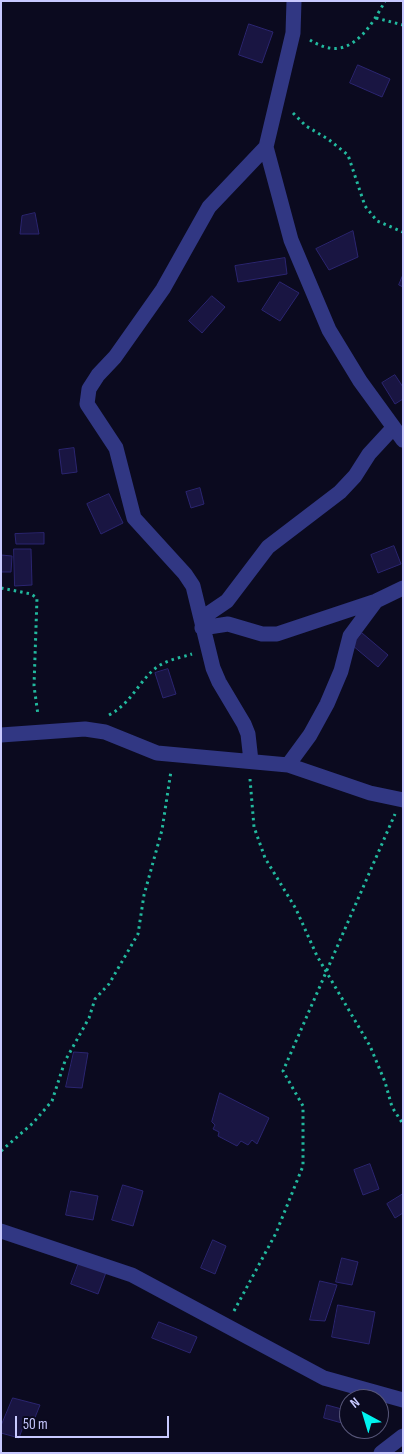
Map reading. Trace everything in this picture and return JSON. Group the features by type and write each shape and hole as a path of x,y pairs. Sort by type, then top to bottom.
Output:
{"street":[{"path":"294,1 293,33 266,147 291,240 329,330 360,381 403,440"},
{"path":"249,761 248,734 219,682 208,650 193,586 185,574 134,518 116,448 87,404 86,396 98,375 115,357 167,282 209,207 266,147"},
{"path":"202,623 227,601 268,547 340,492 355,476 369,454 393,428"},
{"path":"202,623 228,624 262,634 277,634 376,601 403,588"},
{"path":"288,765 310,736 327,704 341,671 350,636 376,601"},
{"path":"1,735 85,729 105,732 157,754 288,765 370,793 402,800"},
{"path":"1,1231 132,1275 324,1378 403,1400"},
{"path":"381,1453 403,1436"}],"path":[{"path":"293,33 323,47 339,48 353,42 376,18 385,1"},
{"path":"376,18 403,25"},
{"path":"278,92 292,113 306,126 328,139 348,155 365,206 377,221 403,232"},
{"path":"1,588 31,594 37,598 34,686 40,733"},
{"path":"85,729 122,708 152,671 163,664 208,650"},
{"path":"1,1151 33,1123 52,1101 65,1061 89,1018 95,999 108,984 138,934 144,896 162,830 170,775 176,756"},
{"path":"249,761 254,806 254,827 262,850 296,909 318,956 370,1046 385,1082 392,1107 403,1124"},
{"path":"226,1325 276,1233 303,1166 303,1106 283,1071 402,800"}],"building":[{"path":"249,24 273,32 262,63 239,55"},
{"path":"358,65 390,79 382,97 350,83"},
{"path":"35,213 39,234 20,234 22,216"},
{"path":"353,231 358,257 329,270 316,249"},
{"path":"285,258 287,274 238,282 235,266"},
{"path":"403,275 403,287 399,285"},
{"path":"280,282 299,293 280,321 262,310"},
{"path":"212,296 225,307 202,333 189,321"},
{"path":"395,375 403,387 403,399 395,404 382,383"},
{"path":"74,448 77,472 62,474 59,450"},
{"path":"200,488 204,504 191,508 186,492"},
{"path":"109,494 123,523 101,534 87,504"},
{"path":"44,533 44,544 16,544 15,534"},
{"path":"394,546 401,564 378,573 371,555"},
{"path":"14,549 31,549 32,585 15,586"},
{"path":"1,555 12,556 11,572 1,572"},
{"path":"362,633 388,655 378,667 352,645"},
{"path":"168,669 176,694 163,698 155,673"},
{"path":"74,1052 88,1053 82,1088 66,1087"},
{"path":"220,1093 269,1118 257,1144 252,1140 248,1145 241,1141 237,1146 218,1136 219,1132 213,1129 215,1125 212,1122"},
{"path":"370,1164 379,1189 363,1195 354,1170"},
{"path":"123,1185 143,1191 133,1226 112,1220"},
{"path":"71,1191 98,1196 93,1220 66,1215"},
{"path":"403,1194 403,1213 395,1218 387,1204"},
{"path":"213,1240 226,1246 215,1274 201,1268"},
{"path":"81,1257 108,1267 98,1294 71,1284"},
{"path":"342,1258 358,1262 352,1285 336,1282"},
{"path":"320,1281 337,1285 325,1321 310,1320"},
{"path":"338,1305 375,1312 369,1344 332,1337"},
{"path":"159,1322 197,1337 190,1353 152,1338"},
{"path":"13,1398 40,1405 32,1425 24,1424 19,1438 1,1433 1,1426"},
{"path":"327,1405 339,1408 339,1422 324,1418"}]}
